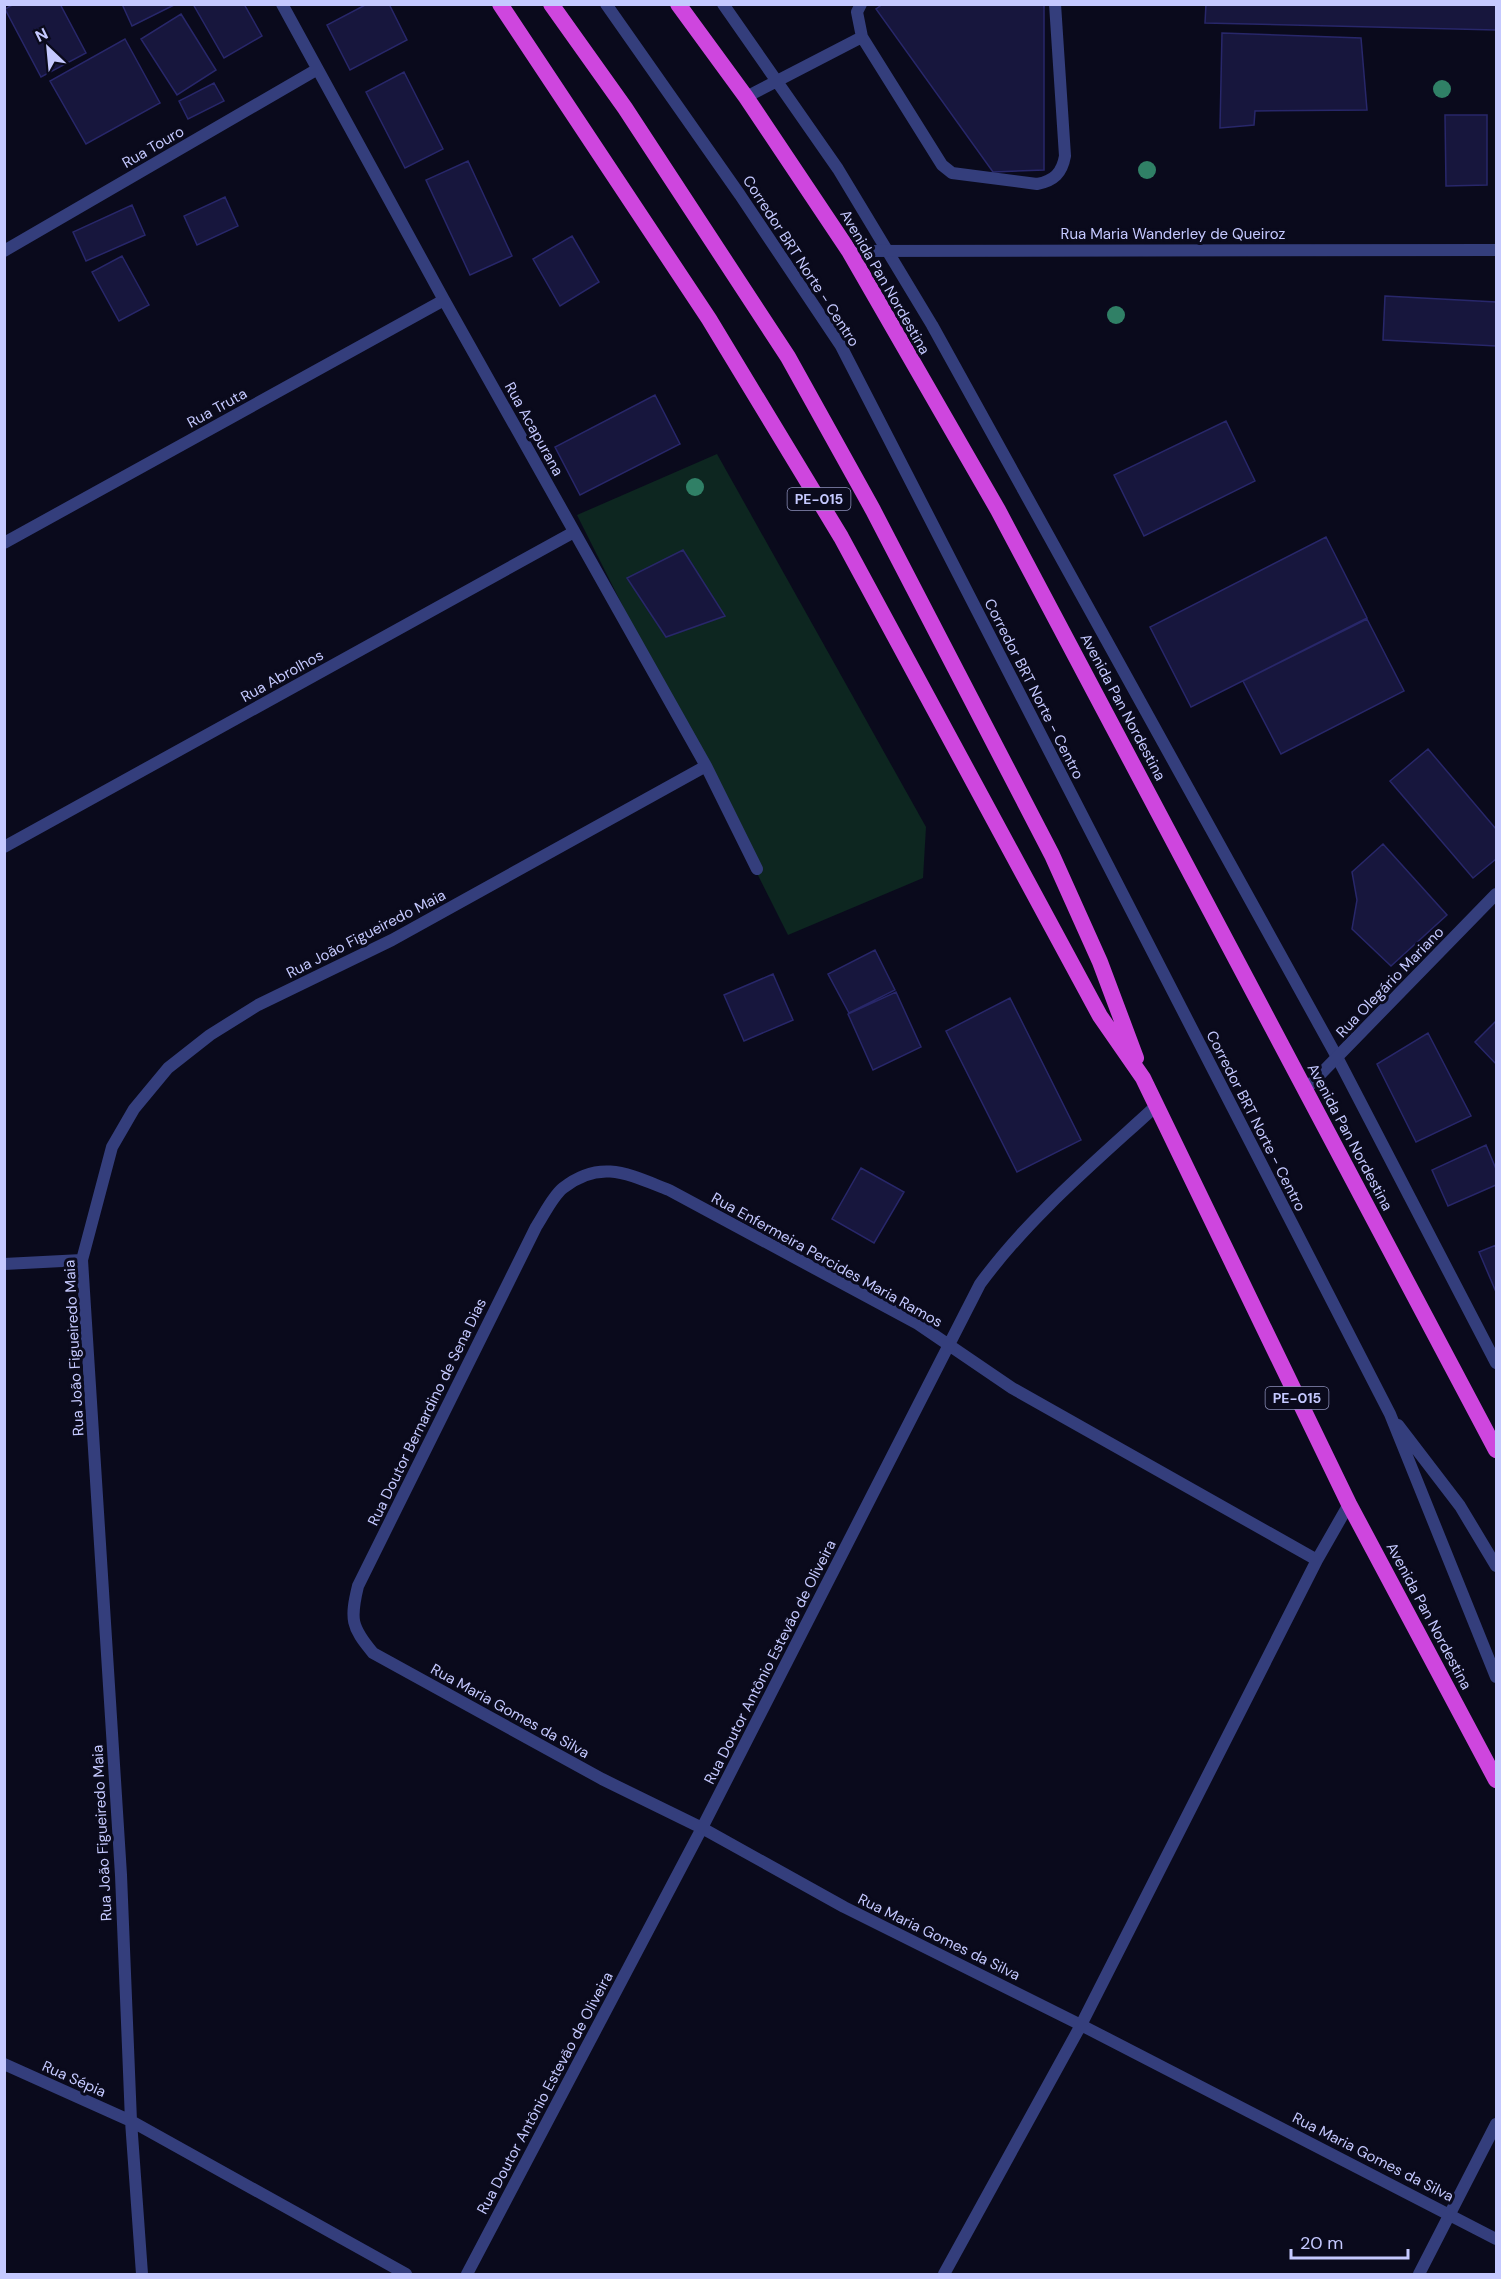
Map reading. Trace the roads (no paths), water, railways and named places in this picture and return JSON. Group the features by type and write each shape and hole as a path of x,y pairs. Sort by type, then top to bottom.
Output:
{"highway":[{"name":"Avenida Pan Nordestina","path":"500,4 709,319 841,537 1100,1016 1143,1078"},
{"name":"Avenida Pan Nordestina","path":"551,4 624,108 788,357 873,510 1052,855 1100,962 1143,1078 1349,1504 1497,1780"},
{"name":"Avenida Pan Nordestina","path":"678,4 746,97 849,250 998,510 1497,1450"}],"street":[{"name":"Rua Acapurana","path":"282,4 316,70 706,766 757,869"},
{"name":"Corredor BRT Norte - Centro","path":"606,4 741,195 841,346 1390,1414"},
{"path":"723,4 778,80 837,169 1007,460 1337,1057 1497,1363"},
{"path":"861,4 857,18 862,37 942,165 952,173 1037,184 1049,182 1064,166 1055,4"},
{"path":"746,97 862,37"},
{"name":"Rua Touro","path":"4,251 316,70"},
{"name":"Rua Maria Wanderley de Queiroz","path":"849,250 1497,250"},
{"name":"Rua Truta","path":"4,543 444,300"},
{"name":"Rua Abrolhos","path":"4,847 574,532"},
{"name":"Rua João Figueiredo Maia","path":"142,2274 131,2121 121,1875 81,1260 112,1147 134,1109 168,1068 202,1041 258,1005 392,940 706,766"},
{"name":"Rua Olegário Mariano","path":"1305,1090 1497,894"},
{"name":"Rua Doutor Antônio Estevão de Oliveira","path":"467,2274 702,1828 980,1284 998,1258 1054,1201 1156,1106"},
{"name":"Rua Enfermeira Percides Maria Ramos","path":"562,1189 593,1171 610,1171 669,1190 918,1324 1012,1388 1317,1560"},
{"name":"Rua Doutor Bernardino de Sena Dias","path":"373,1653 358,1635 353,1623 352,1612 358,1586 536,1227 562,1189"},
{"path":"4,1264 81,1260"},
{"path":"1390,1414 1460,1506 1497,1566"},
{"path":"1390,1414 1497,1677"},
{"path":"944,2274 1081,2025 1317,1560 1349,1504"},
{"name":"Rua Maria Gomes da Silva","path":"373,1653 602,1779 702,1828 844,1907 1081,2025 1497,2239"},
{"name":"Rua Sépia","path":"4,2064 131,2121"},
{"path":"131,2121 406,2274"},
{"path":"1419,2274 1497,2124"}]}
